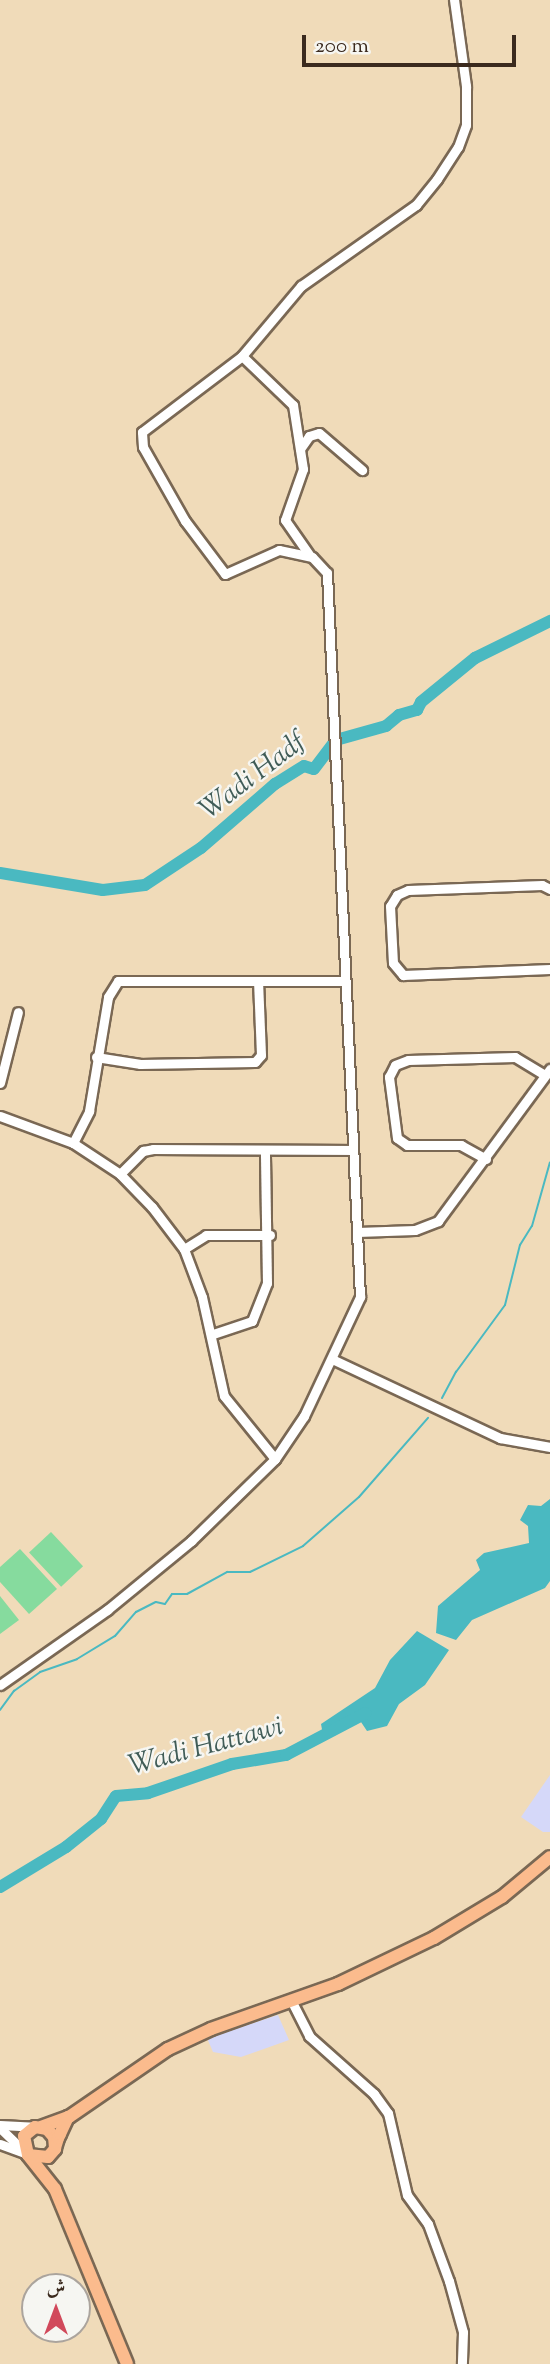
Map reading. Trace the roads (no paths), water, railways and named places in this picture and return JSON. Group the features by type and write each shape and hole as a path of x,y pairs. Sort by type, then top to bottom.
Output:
{"main road":[{"path":"127,2364 55,2189 26,2153 24,2136 38,2127 68,2117 167,2049 211,2029 292,2002 449,1930 502,1897 550,1857"},
{"path":"26,2153 43,2159 55,2148 68,2117"},
{"path":"38,2127 54,2137 55,2189"}],"street":[{"path":"312,557 279,550 225,574 185,521 143,447 144,428 242,356 311,277 416,205 458,147 466,125 466,86 454,0"},
{"path":"0,1685 118,1601 191,1541 275,1459 304,1416 360,1297 327,573 285,520 302,473 290,400 242,356"},
{"path":"300,449 310,436 319,433 362,470"},
{"path":"550,889 542,885 408,890 397,895 390,906 393,964 403,975 550,969"},
{"path":"73,1143 89,1111 108,997 118,981 345,981"},
{"path":"96,1058 140,1064 255,1062 261,1055 258,981"},
{"path":"0,1083 18,1012"},
{"path":"357,1232 430,1227 486,1158 548,1072 515,1057 408,1060 395,1065 389,1077 397,1138 407,1145 461,1145 486,1158"},
{"path":"0,1116 73,1143 120,1174 184,1249 213,1334 223,1396 275,1459"},
{"path":"120,1174 143,1151 353,1150"},
{"path":"213,1334 242,1328 258,1312 270,1268 265,1151"},
{"path":"184,1249 206,1235 270,1236"},
{"path":"332,1359 500,1438 550,1447"},
{"path":"292,2002 309,2036 373,2094 388,2113 407,2195 428,2224 449,2281 463,2332 462,2364"},
{"path":"0,2126 38,2127"},
{"path":"0,2126 26,2153"},
{"path":"0,2144 26,2153"}],"water":[{"path":"550,1499 550,1581 545,1588 472,1620 456,1640 436,1633 438,1606 480,1570 476,1560 484,1553 529,1543 528,1526 520,1520 528,1505 541,1506"},
{"path":"417,1631 449,1650 425,1685 399,1704 387,1726 367,1731 361,1722 349,1719 323,1735 321,1724 375,1688 390,1660"}],"waterway":[{"name":"Wadi Hadf","path":"0,873 103,890 145,885 201,848 275,784 304,766 314,769 336,740 386,726 399,715 417,710 421,702 475,658 550,621"},
{"path":"442,1398 456,1372 505,1305 520,1245 532,1226 550,1162"},
{"path":"0,1710 14,1691 40,1672 77,1659 115,1636 136,1612 156,1602 165,1604 172,1594 187,1594 227,1572 250,1572 303,1546 359,1497 428,1418"},
{"name":"Wadi Hattawi","path":"0,1887 66,1847 101,1819 116,1796 148,1793 232,1764 286,1755 366,1713"}]}
